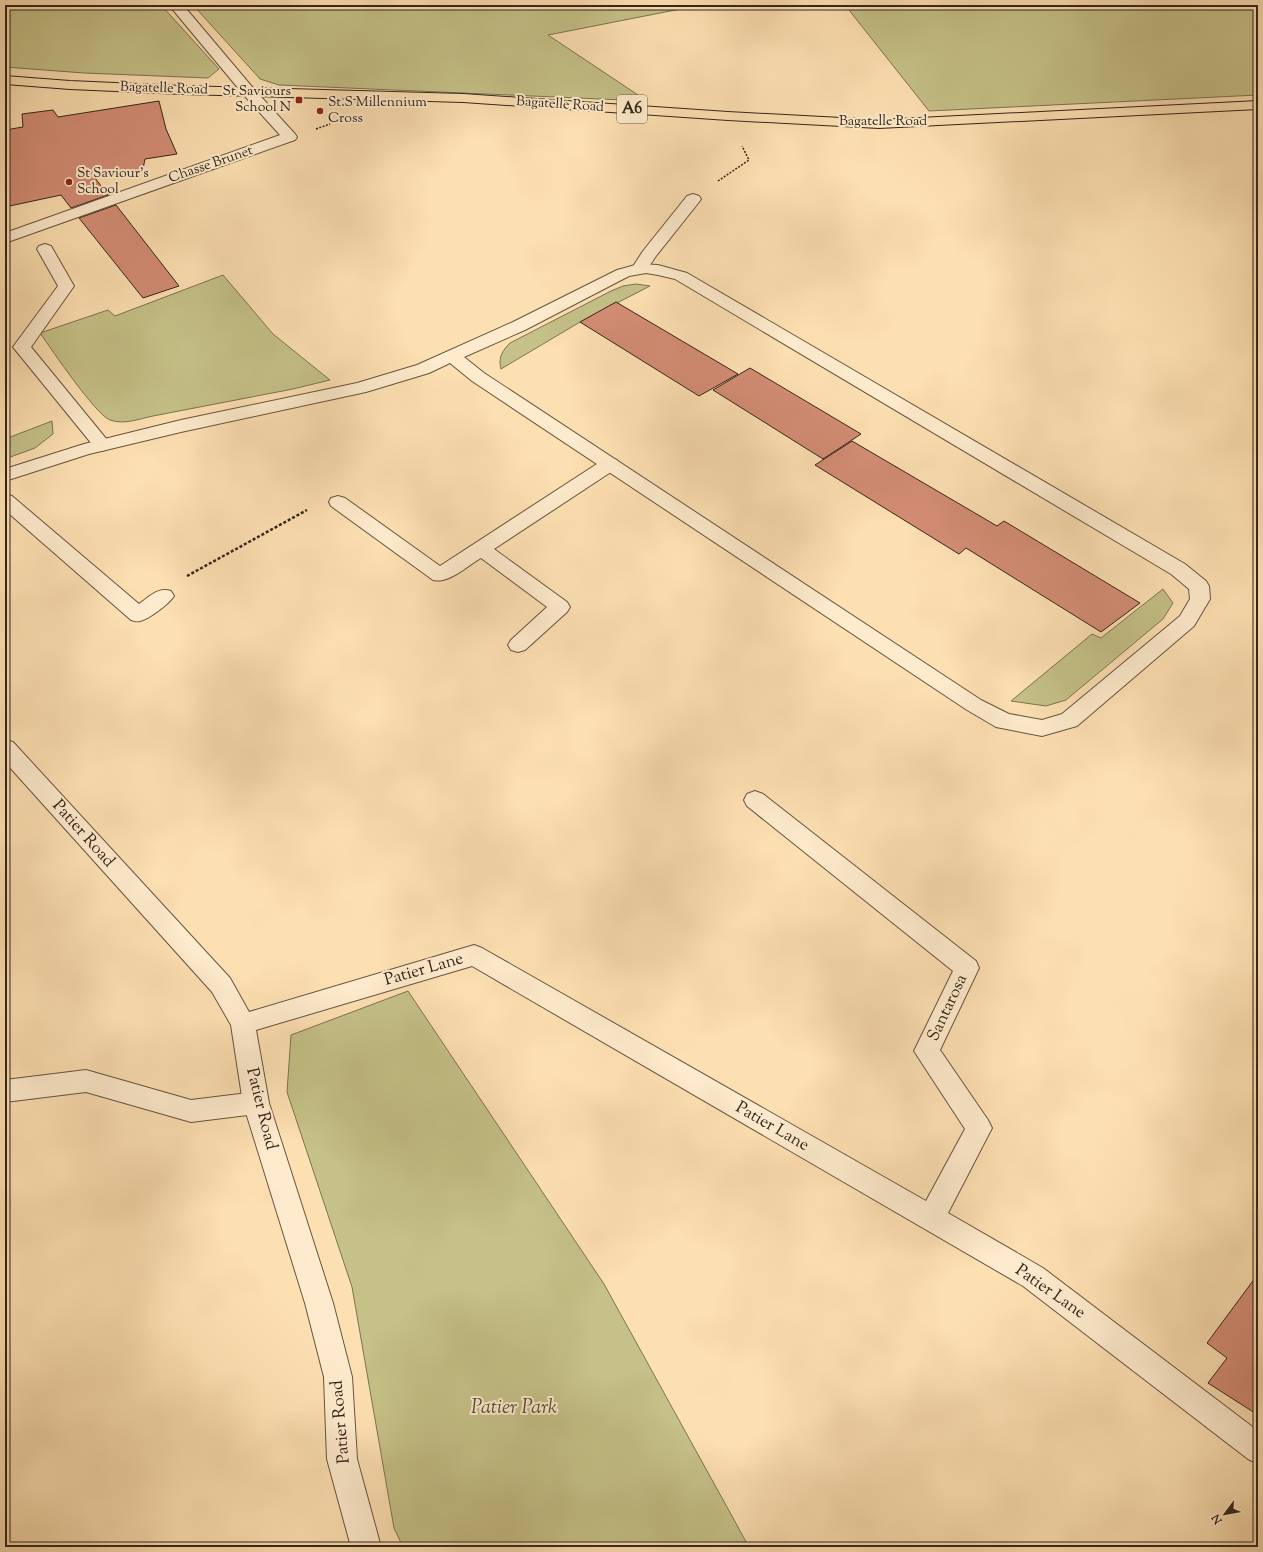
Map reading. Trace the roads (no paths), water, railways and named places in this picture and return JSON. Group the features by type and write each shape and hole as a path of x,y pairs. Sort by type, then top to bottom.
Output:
{"main road":[{"name":"Bagatelle Road","path":"5,80 70,85 183,90 463,98 728,116 879,124 1258,105"}],"street":[{"path":"176,5 248,91"},
{"name":"Chasse Brunet","path":"5,238 290,138 248,91"},
{"path":"640,268 649,254 694,199"},
{"path":"5,353 22,347 66,286 45,249"},
{"path":"5,475 102,445 181,426 360,388 423,369 452,356 519,326 623,272 640,268 656,269 681,276 1178,568 1199,586 1200,599 1187,620 1069,720 1042,728 1004,721 974,705 478,377 452,356"},
{"path":"22,347 102,445"},
{"path":"338,502 440,575 610,464"},
{"path":"5,500 138,615 164,596"},
{"path":"482,548 560,607 518,645"},
{"name":"Patier Road","path":"6,750 220,985 242,1024 256,1103 319,1303 338,1377 342,1459 366,1547"},
{"name":"Santarosa","path":"755,800 967,968 928,1051 979,1128 931,1218"},
{"name":"Patier Lane","path":"242,1024 474,955 1034,1277 1258,1450"},
{"path":"5,1091 86,1080 191,1111 256,1103"}],"place":[{"name":"St Saviours School N","path":"299,100"},
{"name":"St.S Millennium Cross","path":"320,111"},
{"name":"St Saviour's School","path":"69,182"}],"park label":[{"name":"Patier Park","path":"514,1408"}]}
